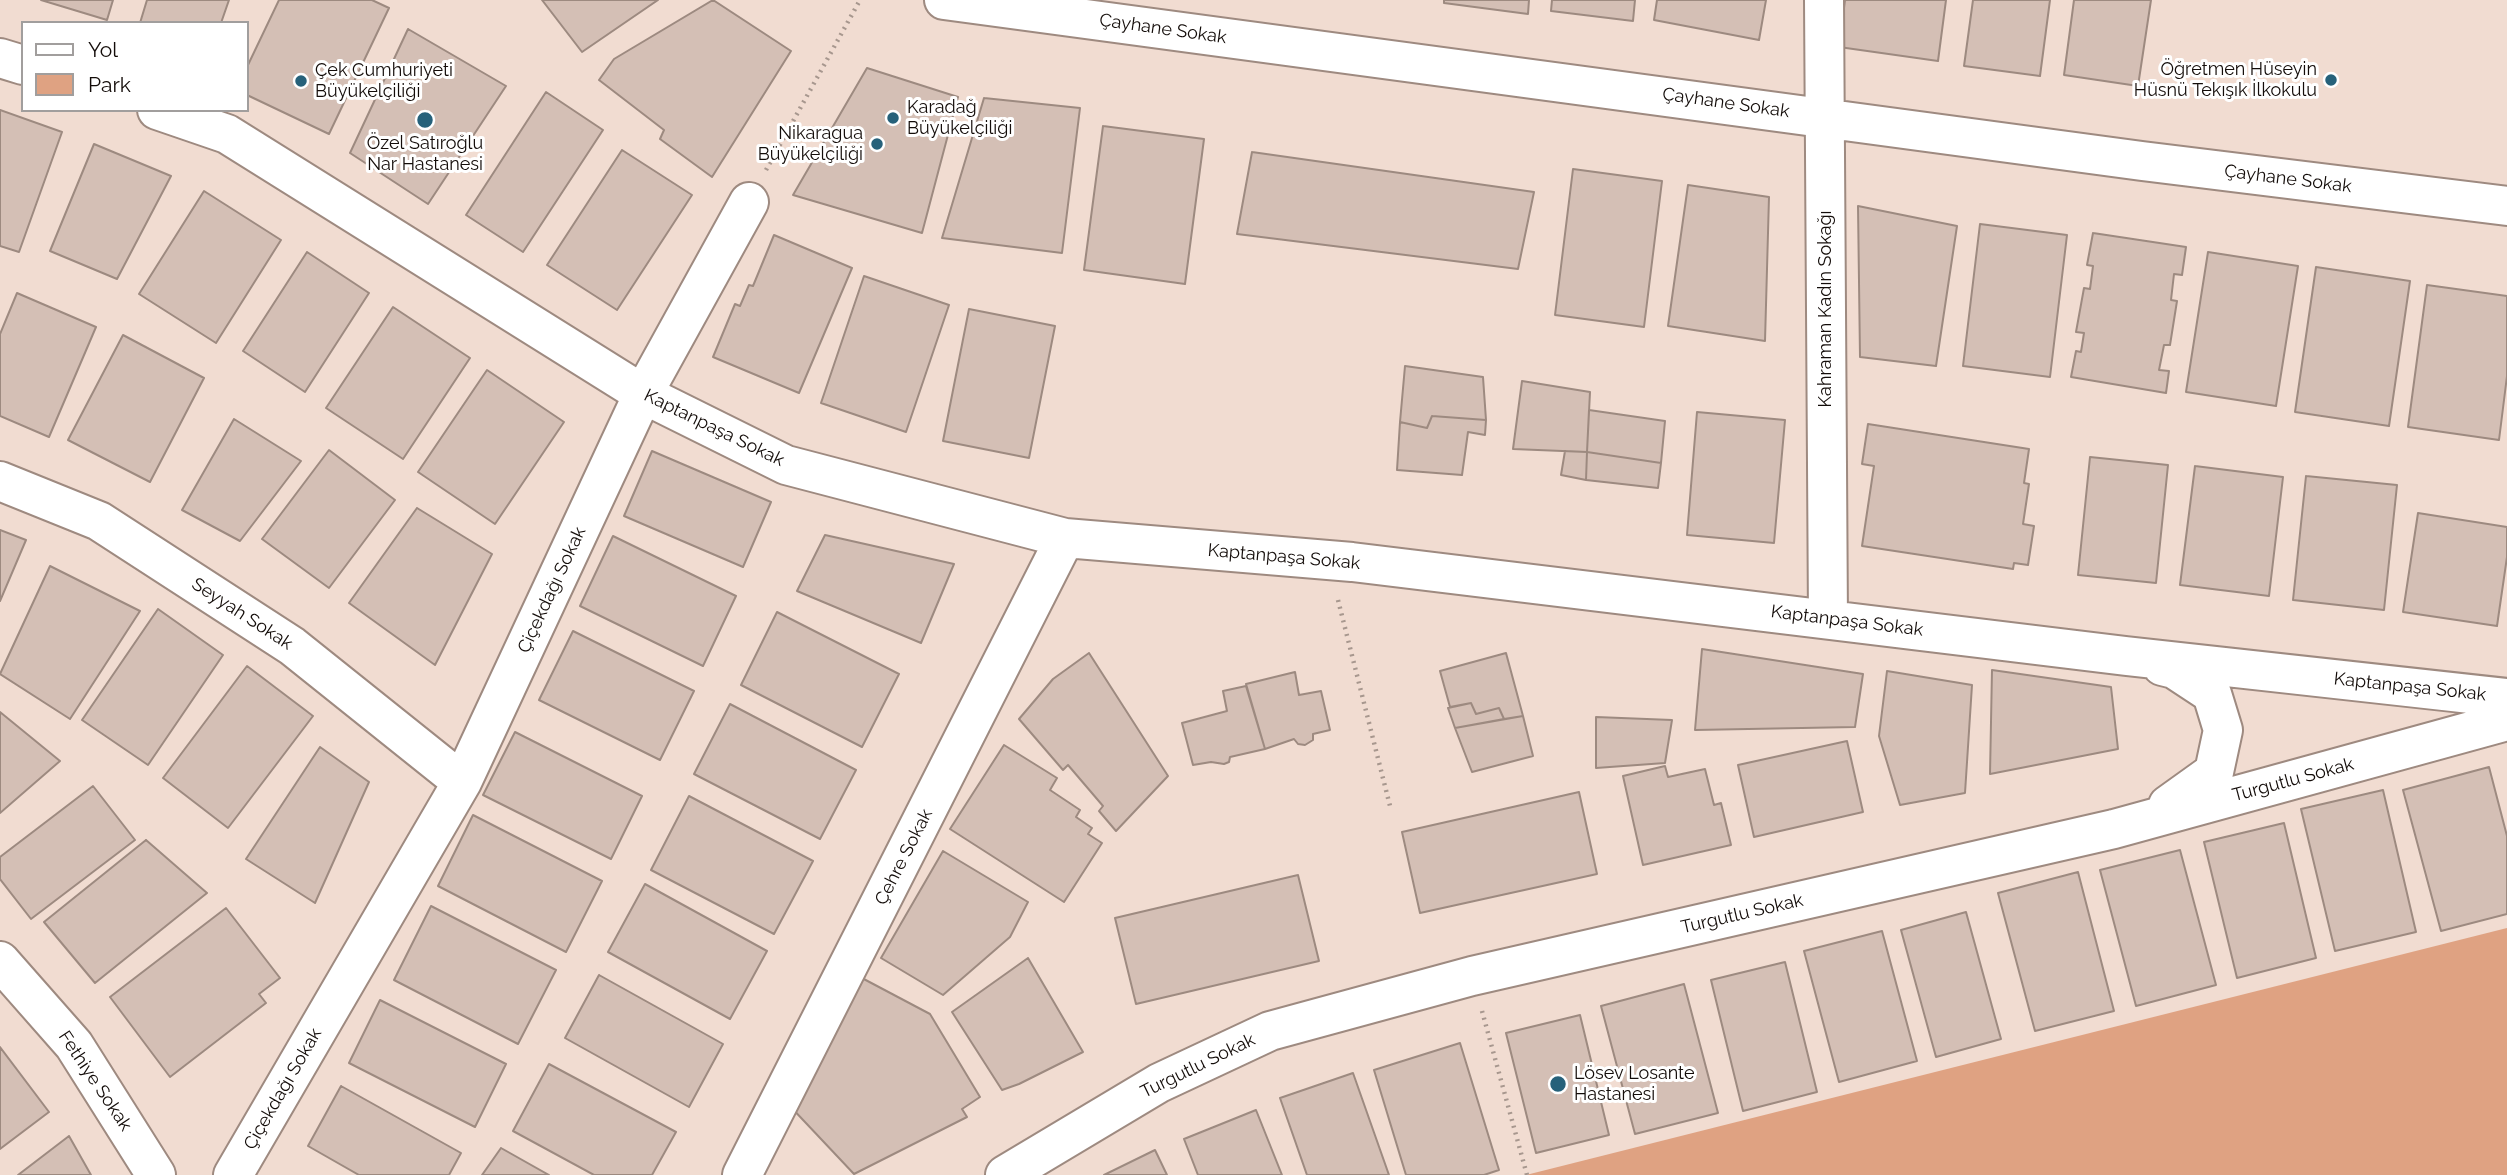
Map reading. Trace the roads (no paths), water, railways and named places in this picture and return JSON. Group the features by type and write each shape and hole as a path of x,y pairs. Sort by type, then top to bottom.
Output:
{"street":[{"name":"Çayhane Sokak","path":"944,0 1825,116 2142,161 2507,206"},
{"name":"Kahraman Kadın Sokağı","path":"1824,0 1828,619"},
{"path":"0,58 21,64"},
{"name":"Kaptanpaşa Sokak","path":"163,112 227,134 643,394 786,465 1065,538 1328,561 2126,656 2507,698"},
{"name":"Çiçekdağı Sokak","path":"233,1175 462,782 643,394 749,202"},
{"name":"Seyyah Sokak","path":"0,481 99,521 292,646 462,782"},
{"name":"Çehre Sokak","path":"742,1175 1065,538"},
{"path":"2114,829 2161,810 2214,772 2223,730 2212,694 2174,669 2126,656"},
{"name":"Turgutlu Sokak","path":"1005,1175 1159,1083 1270,1031 1472,976 2114,829 2507,721"},
{"name":"Fethiye Sokak","path":"0,961 74,1045 156,1175"}],"place":[{"name":"Öğretmen Hüseyin Hüsnü Tekışık İlkokulu","path":"2331,80"},
{"name":"Çek Cumhuriyeti Büyükelçiliği","path":"301,81"},
{"name":"Karadağ Büyükelçiliği","path":"893,118"},
{"name":"Özel Satıroğlu Nar Hastanesi","path":"425,120"},
{"name":"Nikaragua Büyükelçiliği","path":"877,144"},
{"name":"Lösev Losante Hastanesi","path":"1558,1084"}]}
